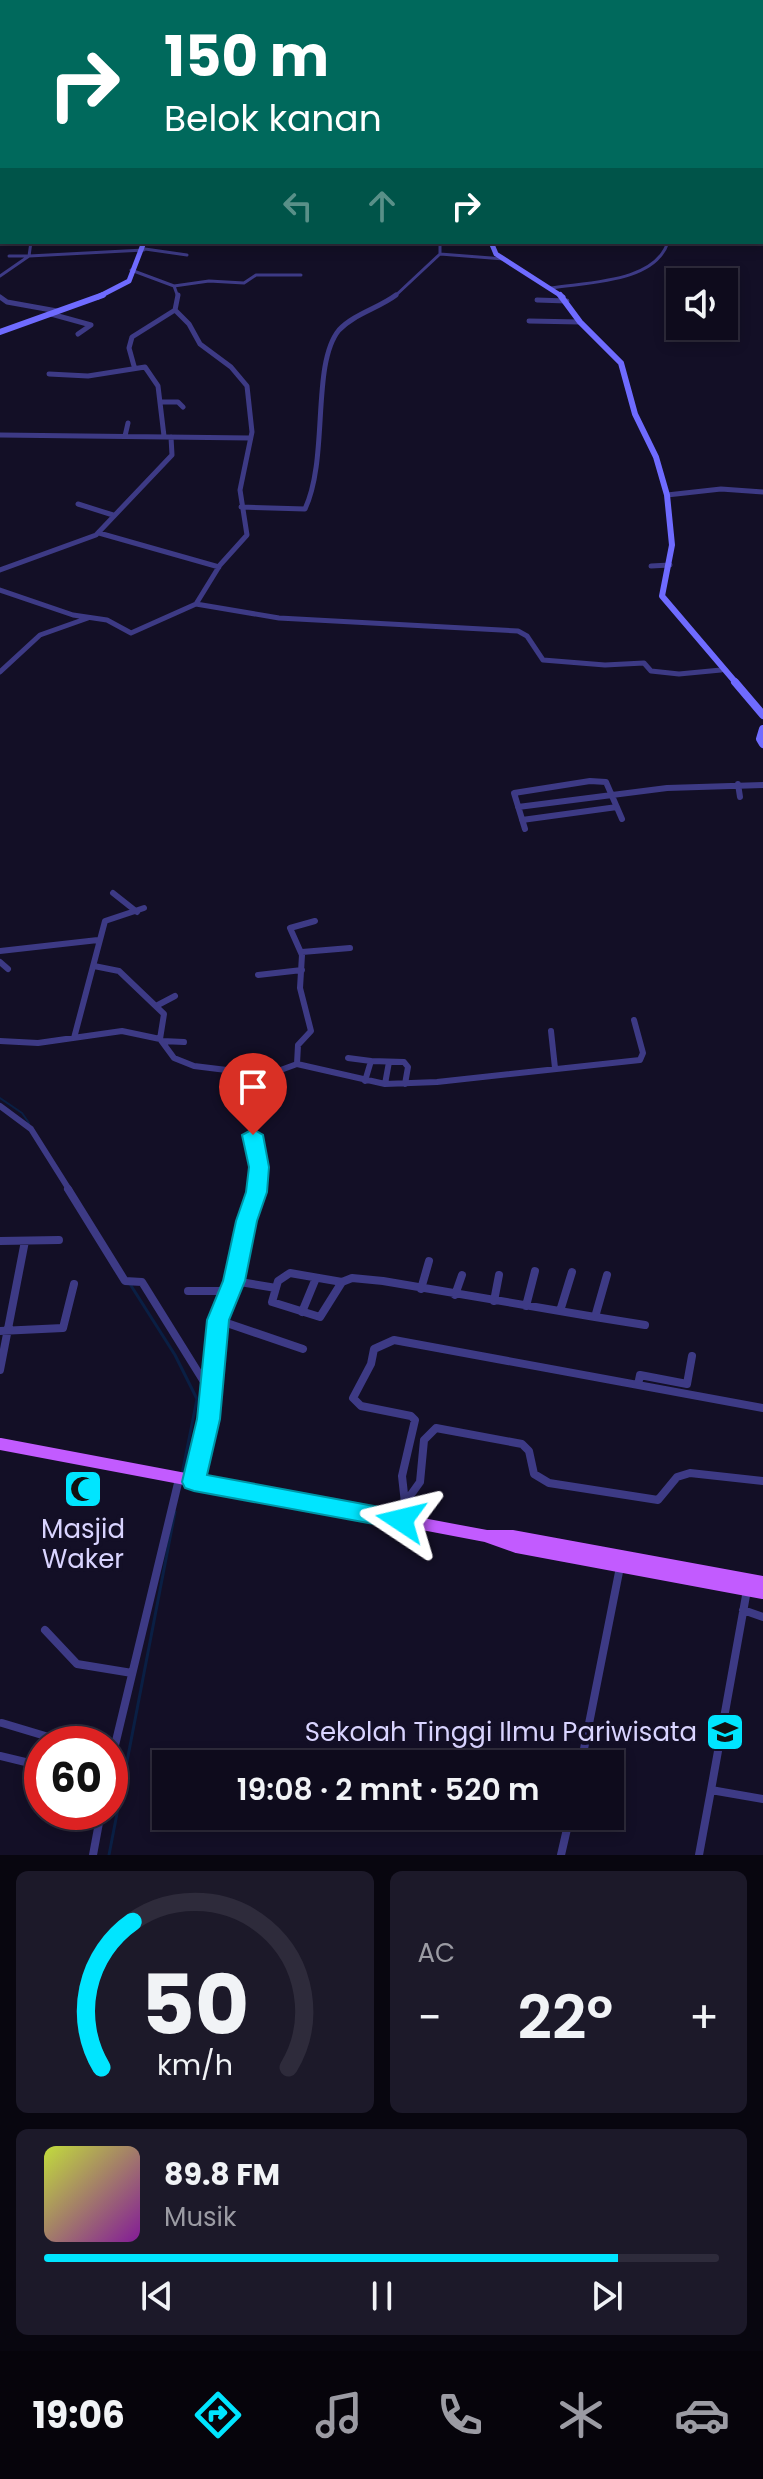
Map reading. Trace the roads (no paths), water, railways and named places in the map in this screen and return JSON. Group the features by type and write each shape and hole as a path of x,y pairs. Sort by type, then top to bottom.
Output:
{"main road":[{"path":"0,1444 486,1536 517,1547 763,1593"},
{"path":"486,1536 512,1536 763,1582"}],"street":[{"path":"0,276 19,266 29,256 31,244"},
{"path":"241,507 305,509 324,433 323,387 334,337 352,320 392,299 440,254 440,244"},
{"path":"492,244 494,252 567,301 580,322 621,363 635,414 656,457 667,495 672,545 663,599 691,626 721,670 763,715"},
{"path":"551,288 640,272 664,255 667,244"},
{"path":"0,332 119,289 129,281 131,270 145,247"},
{"path":"9,256 145,247 187,255"},
{"path":"440,254 504,259"},
{"path":"131,270 174,286 209,281 244,283 256,275 301,275"},
{"path":"134,366 129,348 132,337 175,310 178,295 174,286"},
{"path":"0,297 7,302 54,312 91,325 78,334"},
{"path":"537,300 567,301"},
{"path":"0,590 88,618 107,620 125,631 137,633 196,604 219,567 247,535 240,485 250,438 247,386 231,367 200,344 189,324 175,310"},
{"path":"529,321 580,322"},
{"path":"0,570 29,562 99,533 172,455 154,378 145,367 134,366 88,376 49,374"},
{"path":"161,402 181,403 183,407"},
{"path":"125,436 128,423"},
{"path":"1,435 250,438"},
{"path":"667,495 721,489 763,492"},
{"path":"78,504 113,515"},
{"path":"99,533 219,567"},
{"path":"651,566 670,565"},
{"path":"196,604 279,618 520,631 543,660 605,665 644,663 650,670 677,674 721,670"},
{"path":"0,672 40,635 88,618"},
{"path":"763,729 760,737 763,744"},
{"path":"525,829 515,792 579,782 604,780 622,819"},
{"path":"738,784 740,797"},
{"path":"518,807 690,786 763,785"},
{"path":"690,786 692,794"},
{"path":"522,820 617,807"},
{"path":"74,1038 98,940 108,918 140,910 113,893"},
{"path":"297,1064 298,1045 311,1034 300,988 302,952 291,927 315,921"},
{"path":"0,951 98,940"},
{"path":"302,952 350,948"},
{"path":"0,962 8,969"},
{"path":"94,966 119,971 165,1015 161,1040 174,1058 187,1064 267,1075 297,1064 354,1079 405,1084 642,1059 634,1020"},
{"path":"258,975 302,970"},
{"path":"156,1006 175,996"},
{"path":"0,1041 32,1044 122,1031 184,1042"},
{"path":"551,1031 555,1068"},
{"path":"348,1058 407,1064 405,1084"},
{"path":"354,1079 361,1060"},
{"path":"365,1081 371,1061"},
{"path":"385,1084 389,1062"},
{"path":"119,1726 211,1393 218,1320 234,1281 258,1179 252,1112 257,1092 267,1075"},
{"path":"0,1106 31,1129 132,1281 142,1282 211,1393"},
{"path":"0,1241 59,1240"},
{"path":"0,1370 4,1331 25,1241"},
{"path":"421,1289 429,1261"},
{"path":"526,1306 535,1271"},
{"path":"560,1311 572,1272"},
{"path":"342,1282 321,1317 273,1303 276,1288 286,1274 342,1282 360,1278 645,1325"},
{"path":"455,1295 462,1275"},
{"path":"494,1301 499,1275"},
{"path":"595,1317 607,1275"},
{"path":"302,1312 316,1278"},
{"path":"234,1281 276,1288"},
{"path":"4,1331 64,1327 74,1284"},
{"path":"188,1291 229,1291"},
{"path":"218,1320 303,1349"},
{"path":"401,1520 405,1503 401,1483 414,1419 361,1406 353,1398 371,1364 374,1349 380,1346 406,1340 763,1408"},
{"path":"638,1385 640,1375 687,1384 692,1356"},
{"path":"405,1503 419,1490 425,1467 424,1440 436,1428 522,1444 529,1451 537,1478 564,1485 658,1500 677,1477 690,1473 763,1481"},
{"path":"584,1750 621,1565"},
{"path":"699,1855 747,1590"},
{"path":"743,1610 763,1617"},
{"path":"45,1630 77,1664 132,1673"},
{"path":"2,1723 24,1730"},
{"path":"0,1756 24,1762"},
{"path":"711,1790 763,1799"},
{"path":"93,1855 98,1830"},
{"path":"561,1855 567,1830"}],"waterway":[{"path":"0,1098 22,1113 29,1123"},
{"path":"130,1284 175,1355 197,1399 182,1474"},
{"path":"109,1855 175,1512"}],"place":[{"name":"Masjid Waker","path":"83,1489"},
{"name":"Sekolah Tinggi Ilmu Pariwisata","path":"725,1732"}]}
